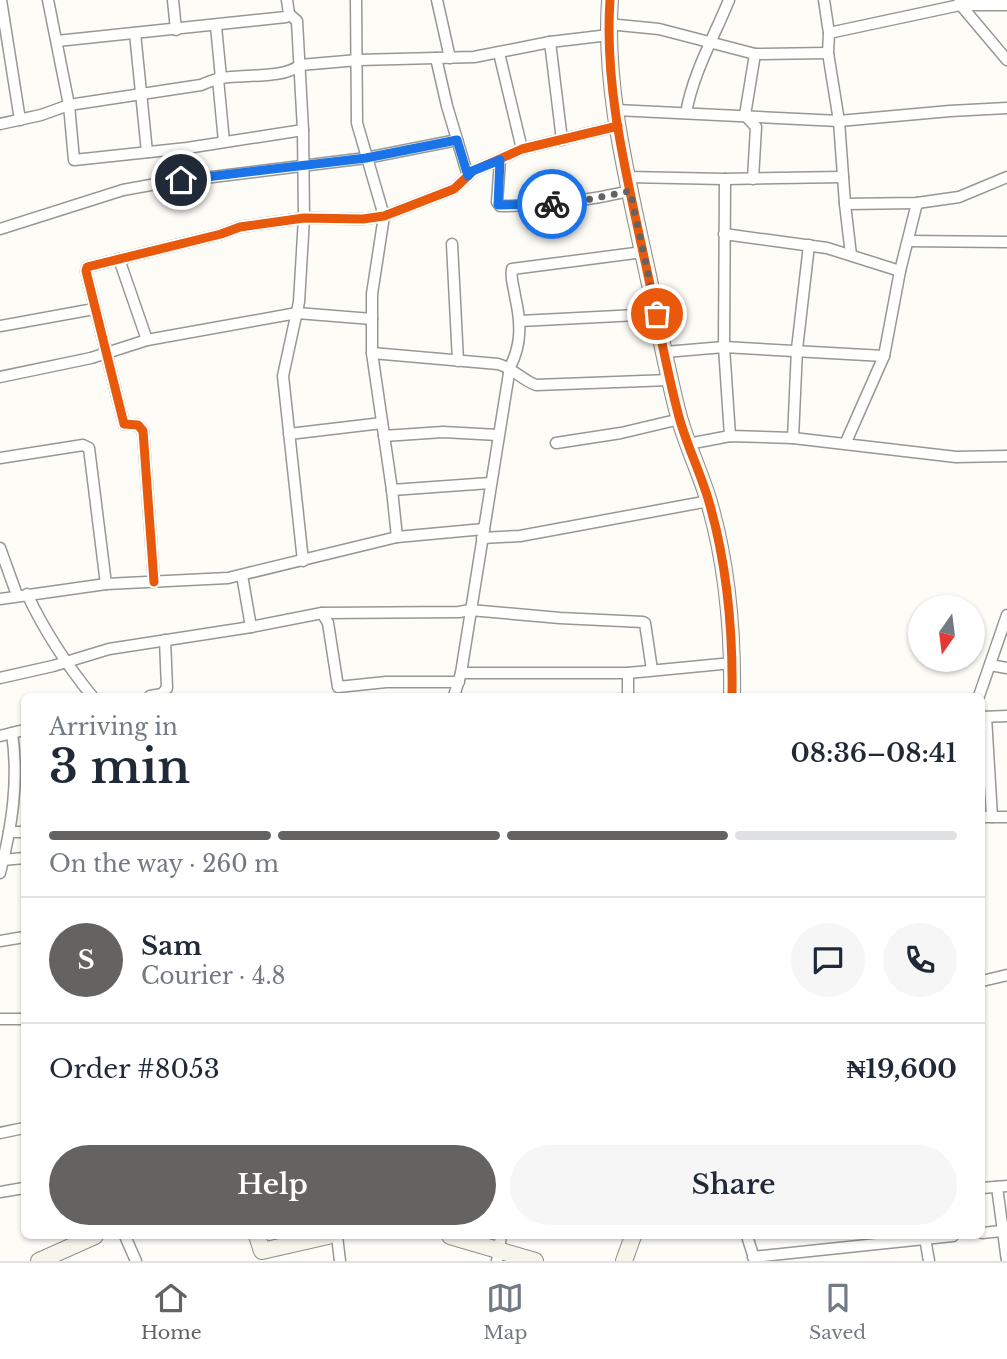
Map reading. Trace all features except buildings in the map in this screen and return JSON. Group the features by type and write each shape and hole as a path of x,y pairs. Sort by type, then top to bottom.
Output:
{"street":[{"path":"1,0 20,120"},
{"path":"48,0 69,104 74,160 303,130"},
{"path":"173,0 176,30"},
{"path":"287,0 289,14 297,21 303,130 304,218 301,293 283,376 303,561"},
{"path":"356,0 356,108 366,158 384,216 372,294 372,353 393,490 397,537"},
{"path":"437,0 450,58"},
{"path":"610,0 609,30 617,118 628,184 670,380 719,541 733,663 732,693"},
{"path":"686,113 689,95 702,60 729,0"},
{"path":"824,0 829,33 828,53 839,121 851,255"},
{"path":"829,33 958,2 1007,5"},
{"path":"958,2 1007,60"},
{"path":"57,41 286,18 289,14"},
{"path":"216,26 224,142"},
{"path":"0,124 49,113 69,104 182,88 219,79 294,70 300,65 358,60 474,57 609,30 659,29 755,54 828,53"},
{"path":"135,33 147,152"},
{"path":"550,42 562,140"},
{"path":"499,53 522,149"},
{"path":"745,115 755,54"},
{"path":"436,58 468,176"},
{"path":"154,582 143,431 141,426 124,424 86,268 240,227 304,218 363,219 384,216 454,189 472,171 522,149 562,140 617,118 686,113 839,121 1007,108"},
{"path":"745,115 756,127 753,178"},
{"path":"0,229 123,190 304,164 366,158 457,140"},
{"path":"500,160 500,206 580,201 628,184 843,177"},
{"path":"845,204 917,203 959,197 1007,177"},
{"path":"725,179 724,347 730,436"},
{"path":"846,442 884,356 900,271 917,203"},
{"path":"724,234 808,245 900,271"},
{"path":"908,241 1007,242"},
{"path":"452,244 458,361"},
{"path":"793,438 797,349 808,245"},
{"path":"455,693 460,677 510,367 516,355 520,321 512,269 643,251"},
{"path":"119,259 147,341"},
{"path":"0,326 94,309"},
{"path":"0,377 147,341 297,313 372,319"},
{"path":"520,321 657,314"},
{"path":"665,352 724,347 797,349 884,356"},
{"path":"372,353 498,364 510,367 528,383 536,385 670,380"},
{"path":"555,443 621,433 680,419"},
{"path":"289,434 382,423"},
{"path":"384,436 443,432 498,435"},
{"path":"688,444 730,436 793,438 846,442 956,457 1007,456"},
{"path":"0,458 83,445 89,448 106,584"},
{"path":"393,490 490,483"},
{"path":"0,599 106,584 242,575 397,537 483,533 520,536 709,501"},
{"path":"0,548 22,595 65,662 90,693"},
{"path":"242,575 251,627"},
{"path":"0,678 109,649 321,613 470,610 643,622 652,670"},
{"path":"321,613 328,623 338,687 460,677 628,673 733,663"},
{"path":"980,693 1007,615"},
{"path":"163,693 167,688 165,640"},
{"path":"990,665 1007,668"},
{"path":"628,673 628,693"},
{"path":"985,717 1007,716"},
{"path":"0,736 21,731"},
{"path":"0,873 14,804 16,775 12,733"},
{"path":"985,750 987,817 1007,817"},
{"path":"9,832 21,832"},
{"path":"3,860 21,858"},
{"path":"0,941 21,938"},
{"path":"985,980 1007,975"},
{"path":"0,1019 21,1018"},
{"path":"0,1133 21,1129"},
{"path":"1002,1186 1002,1231 1006,1257"},
{"path":"0,1192 21,1188"},
{"path":"985,1233 1002,1231"},
{"path":"39,1261 88,1239"},
{"path":"126,1239 136,1261"},
{"path":"261,1249 313,1239"},
{"path":"337,1239 340,1261"},
{"path":"461,1239 535,1261"},
{"path":"624,1261 632,1239"},
{"path":"748,1239 754,1259 817,1256 919,1239"},
{"path":"925,1239 929,1261"}],"cycle path":[{"path":"610,0 610,65 618,129 674,397 682,428 709,502 720,550 730,623 732,693"},
{"path":"154,582 143,431 138,425 124,424 87,267 240,227 304,218 363,219 384,216 454,189 473,171 522,149 618,126"}],"way so far":[{"path":"552,204 630,191 657,314"}],"route":[{"path":"181,180 366,158 457,140 468,176 472,171 500,160 498,205 552,204"}]}
